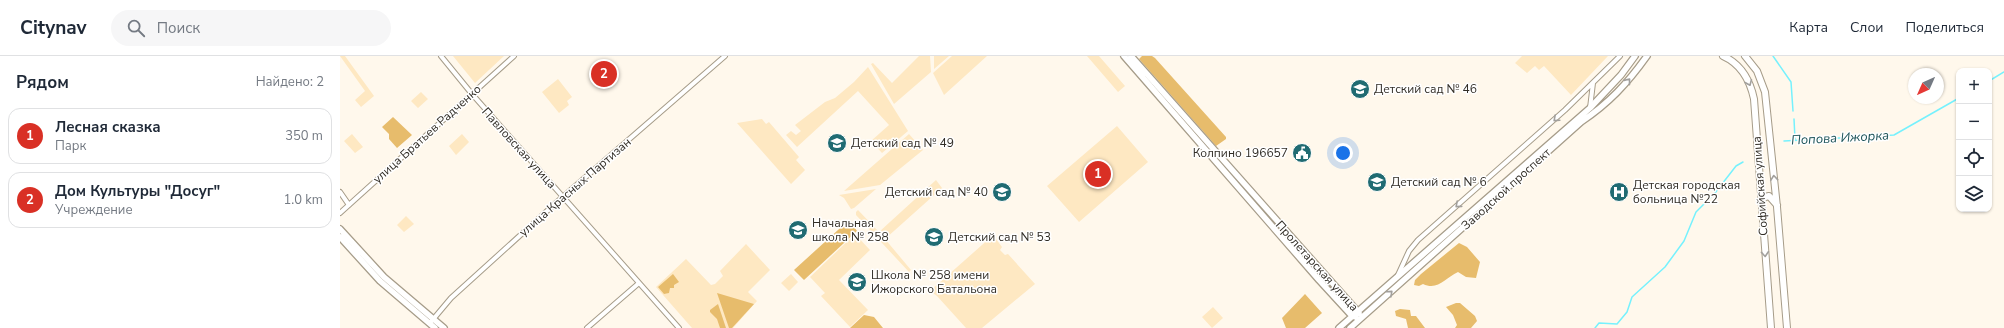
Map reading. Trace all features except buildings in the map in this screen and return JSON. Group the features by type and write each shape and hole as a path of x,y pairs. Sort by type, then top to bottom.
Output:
{"main road":[{"name":"Пролетарская улица","path":"1124,56 1352,316 1360,319"},
{"name":"Пролетарская улица","path":"1131,56 1316,266 1358,311 1360,319"},
{"name":"Заводской проспект","path":"1350,328 1590,108 1621,75 1635,56"},
{"name":"Заводской проспект","path":"1339,328 1501,189 1581,122 1606,104 1623,88 1648,56"},
{"name":"Софийская улица","path":"1723,56 1739,67 1750,81 1752,89 1771,328"},
{"name":"Софийская улица","path":"1745,56 1757,71 1765,92 1778,207 1787,328"},
{"path":"1761,201 1765,197 1769,196 1778,207"},
{"path":"340,229 377,271 431,321 435,328"},
{"path":"340,237 380,281 431,321 444,328"}],"street":[{"name":"Павловская улица","path":"441,56 472,94 679,328"},
{"name":"улица Братьев Радченко","path":"340,213 514,56"},
{"name":"улица Красных Партизан","path":"431,321 450,298 725,56"},
{"path":"1396,278 1409,251 1418,240 1565,110 1618,56"},
{"path":"1590,108 1593,83"},
{"path":"340,192 349,205"},
{"path":"588,328 639,283"}],"shaded area":[{"path":"340,56 345,56 374,96 361,107 355,100 365,91"},
{"path":"453,56 504,56 475,83"},
{"path":"919,56 930,56 931,72 894,104 871,64 873,63 892,83"},
{"path":"934,56 949,56 934,69"},
{"path":"952,56 987,56 944,95 933,73"},
{"path":"1087,56 1099,56 1125,86 1118,92"},
{"path":"1142,56 1152,56 1155,58 1226,137 1226,139 1216,146 1139,59"},
{"path":"1522,56 1608,56 1571,95 1544,66 1539,70 1535,66 1527,73 1515,63"},
{"path":"868,67 908,131 882,153 871,141 889,125 858,91 797,147 786,135 791,131 796,135 801,131 795,125 825,102 835,98 854,82"},
{"path":"558,79 572,97 567,101 569,105 559,113 542,92"},
{"path":"421,92 428,99 418,108 411,101"},
{"path":"393,117 412,135 397,148 389,139 389,134 382,127"},
{"path":"762,119 766,124 769,122 799,157 796,160 805,170 791,184 737,123"},
{"path":"1117,126 1148,162 1079,222 1047,186"},
{"path":"352,134 363,147 355,153 344,141"},
{"path":"462,134 469,142 456,155 449,146"},
{"path":"909,134 923,150 880,185 844,191"},
{"path":"936,180 942,188 885,239 911,270 909,272 856,215 856,212 858,210 879,232"},
{"path":"876,189 851,209 844,198 839,195"},
{"path":"406,216 414,224 404,232 397,225"},
{"path":"849,220 857,231 804,280 794,270"},
{"path":"855,234 870,250 839,280 868,310 850,327 821,296 825,293 810,277"},
{"path":"991,237 996,239 1002,247 1000,250 1005,255 1008,254 1035,284 982,328 966,328 937,296 930,291"},
{"path":"1459,243 1467,247 1480,262 1476,278 1466,277 1458,272 1437,285 1414,285 1415,280 1421,274"},
{"path":"746,244 770,270 748,292 757,301 733,328 692,328 656,287 686,259 711,285 715,284 723,276 720,271"},
{"path":"673,274 679,282 674,285 674,288 670,288 669,293 664,294 658,287"},
{"path":"791,274 798,282 789,291 781,283"},
{"path":"717,293 754,304 732,328 729,328"},
{"path":"1305,294 1322,313 1305,328 1286,328 1282,318"},
{"path":"1460,303 1475,316 1477,321 1471,328 1455,328 1457,325 1453,315 1446,307"},
{"path":"718,304 726,328 720,328 717,319 710,312 710,310"},
{"path":"1213,307 1223,318 1212,328 1202,317"},
{"path":"1400,309 1410,310 1411,316 1416,316 1425,328 1408,328 1406,319 1396,316 1395,311"},
{"path":"864,315 874,317 883,328 850,328"}],"waterway":[{"path":"1773,56 1791,82 1793,111"},
{"name":"Попова Ижорка","path":"1992,79 2004,72"},
{"name":"Попова Ижорка","path":"1784,141 1894,135 1956,100"},
{"path":"1794,119 1795,139"},
{"name":"Попова Ижорка","path":"1595,328 1599,323 1617,324 1627,312 1632,297 1665,267 1684,241 1696,212 1715,193 1736,166 1743,162"}],"place":[{"name":"Дом Культуры \"Досуг\"","path":"604,74"},
{"name":"Детский сад № 46","path":"1360,89"},
{"name":"Детский сад № 49","path":"837,143"},
{"name":"Колпино 196657","path":"1302,153"},
{"name":"Лесная сказка","path":"1098,174"},
{"name":"Детский сад № 6","path":"1377,182"},
{"name":"Детский сад № 40","path":"1002,192"},
{"name":"Детская городская больница №22","path":"1619,192"},
{"name":"Начальная школа № 258","path":"798,230"},
{"name":"Детский сад № 53","path":"934,237"},
{"name":"Школа № 258 имени Ижорского Батальона","path":"857,282"}]}
